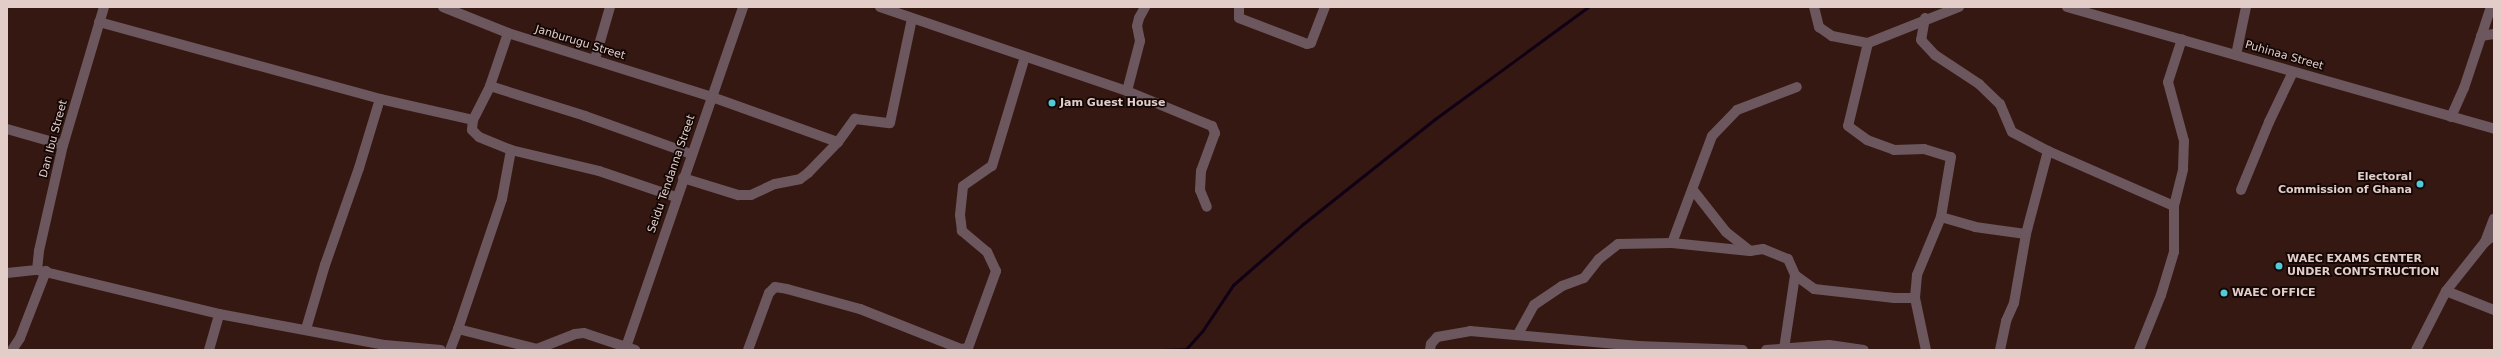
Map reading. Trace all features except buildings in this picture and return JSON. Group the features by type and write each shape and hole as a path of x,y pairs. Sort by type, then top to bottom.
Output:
{"street":[{"name":"Dan Ibu Street","path":"12,350 20,338 42,271 39,251 63,145 104,7"},
{"name":"Janburugu Street","path":"443,7 508,33 712,97 838,142"},
{"path":"595,60 610,7"},
{"name":"Seidu Tendanna Street","path":"629,349 676,197 743,7"},
{"path":"880,7 1127,91 1212,126 1215,133 1201,171 1200,190 1207,207"},
{"path":"1127,91 1140,41 1137,26 1144,7"},
{"path":"1239,7 1239,18 1306,44 1311,44 1325,7"},
{"path":"1814,7 1819,27 1832,36 1868,42 1925,18 1959,7"},
{"path":"2236,55 2246,7"},
{"path":"2451,117 2464,88 2491,7"},
{"name":"Puhinaa Street","path":"2072,8 2494,129"},
{"path":"1925,18 1921,40 1935,55 1979,84 2000,104 2012,132 2048,152 2174,206"},
{"path":"683,178 744,196 775,184 800,179 808,173 838,142 855,119 890,123 912,19"},
{"path":"100,22 380,99 473,120"},
{"path":"508,33 490,86 473,120 472,130 479,137 511,150 599,171 676,197"},
{"path":"2481,36 2494,34"},
{"path":"2139,350 2160,295 2174,252 2174,206 2183,169 2184,141 2168,82 2182,39"},
{"path":"1868,42 1848,126 1867,140 1894,150 1924,149 1951,157 1941,216 1917,275 1915,298 1926,350"},
{"path":"748,350 769,293 775,287 787,288 860,310 961,349 968,348 996,271 987,252 962,231 960,215 963,186 992,166 1025,57"},
{"path":"2241,190 2269,122 2293,72"},
{"path":"490,86 585,116 691,154"},
{"path":"1672,243 1682,212 1693,190 1712,136 1730,115 1737,110 1797,87"},
{"path":"306,328 325,265 359,168 380,99"},
{"path":"7,129 63,145"},
{"path":"450,350 502,199 511,150"},
{"path":"2000,350 2006,321 2014,303 2026,234 2048,152"},
{"path":"1693,190 1726,232 1750,251"},
{"path":"1941,216 1975,227 2026,234"},
{"path":"2485,242 2494,218"},
{"path":"2416,350 2446,291 2485,242 2494,235"},
{"path":"1518,334 1534,305 1562,286 1584,278 1599,259 1618,244 1672,243 1750,251 1763,249 1788,259 1795,275 1814,288 1832,292 1894,298 1915,298"},
{"path":"7,273 42,271 219,314 306,328 385,345 441,350"},
{"path":"1784,348 1795,275"},
{"path":"2446,291 2494,310"},
{"path":"209,350 219,314"},
{"path":"458,329 537,348 575,334 584,333 629,349"},
{"path":"1430,350 1431,344 1437,337 1470,331 1518,334 1638,346 1743,350"},
{"path":"1766,350 1829,345 1864,350"}],"waterway":[{"path":"1161,350 1186,349 1203,330 1233,285 1303,224 1435,119 1588,7"}],"place":[{"name":"Jam Guest House","path":"1052,103"},
{"name":"Electoral Commission of Ghana","path":"2420,184"},
{"name":"WAEC EXAMS CENTER UNDER CONTSTRUCTION","path":"2279,266"},
{"name":"WAEC OFFICE","path":"2224,293"}]}
